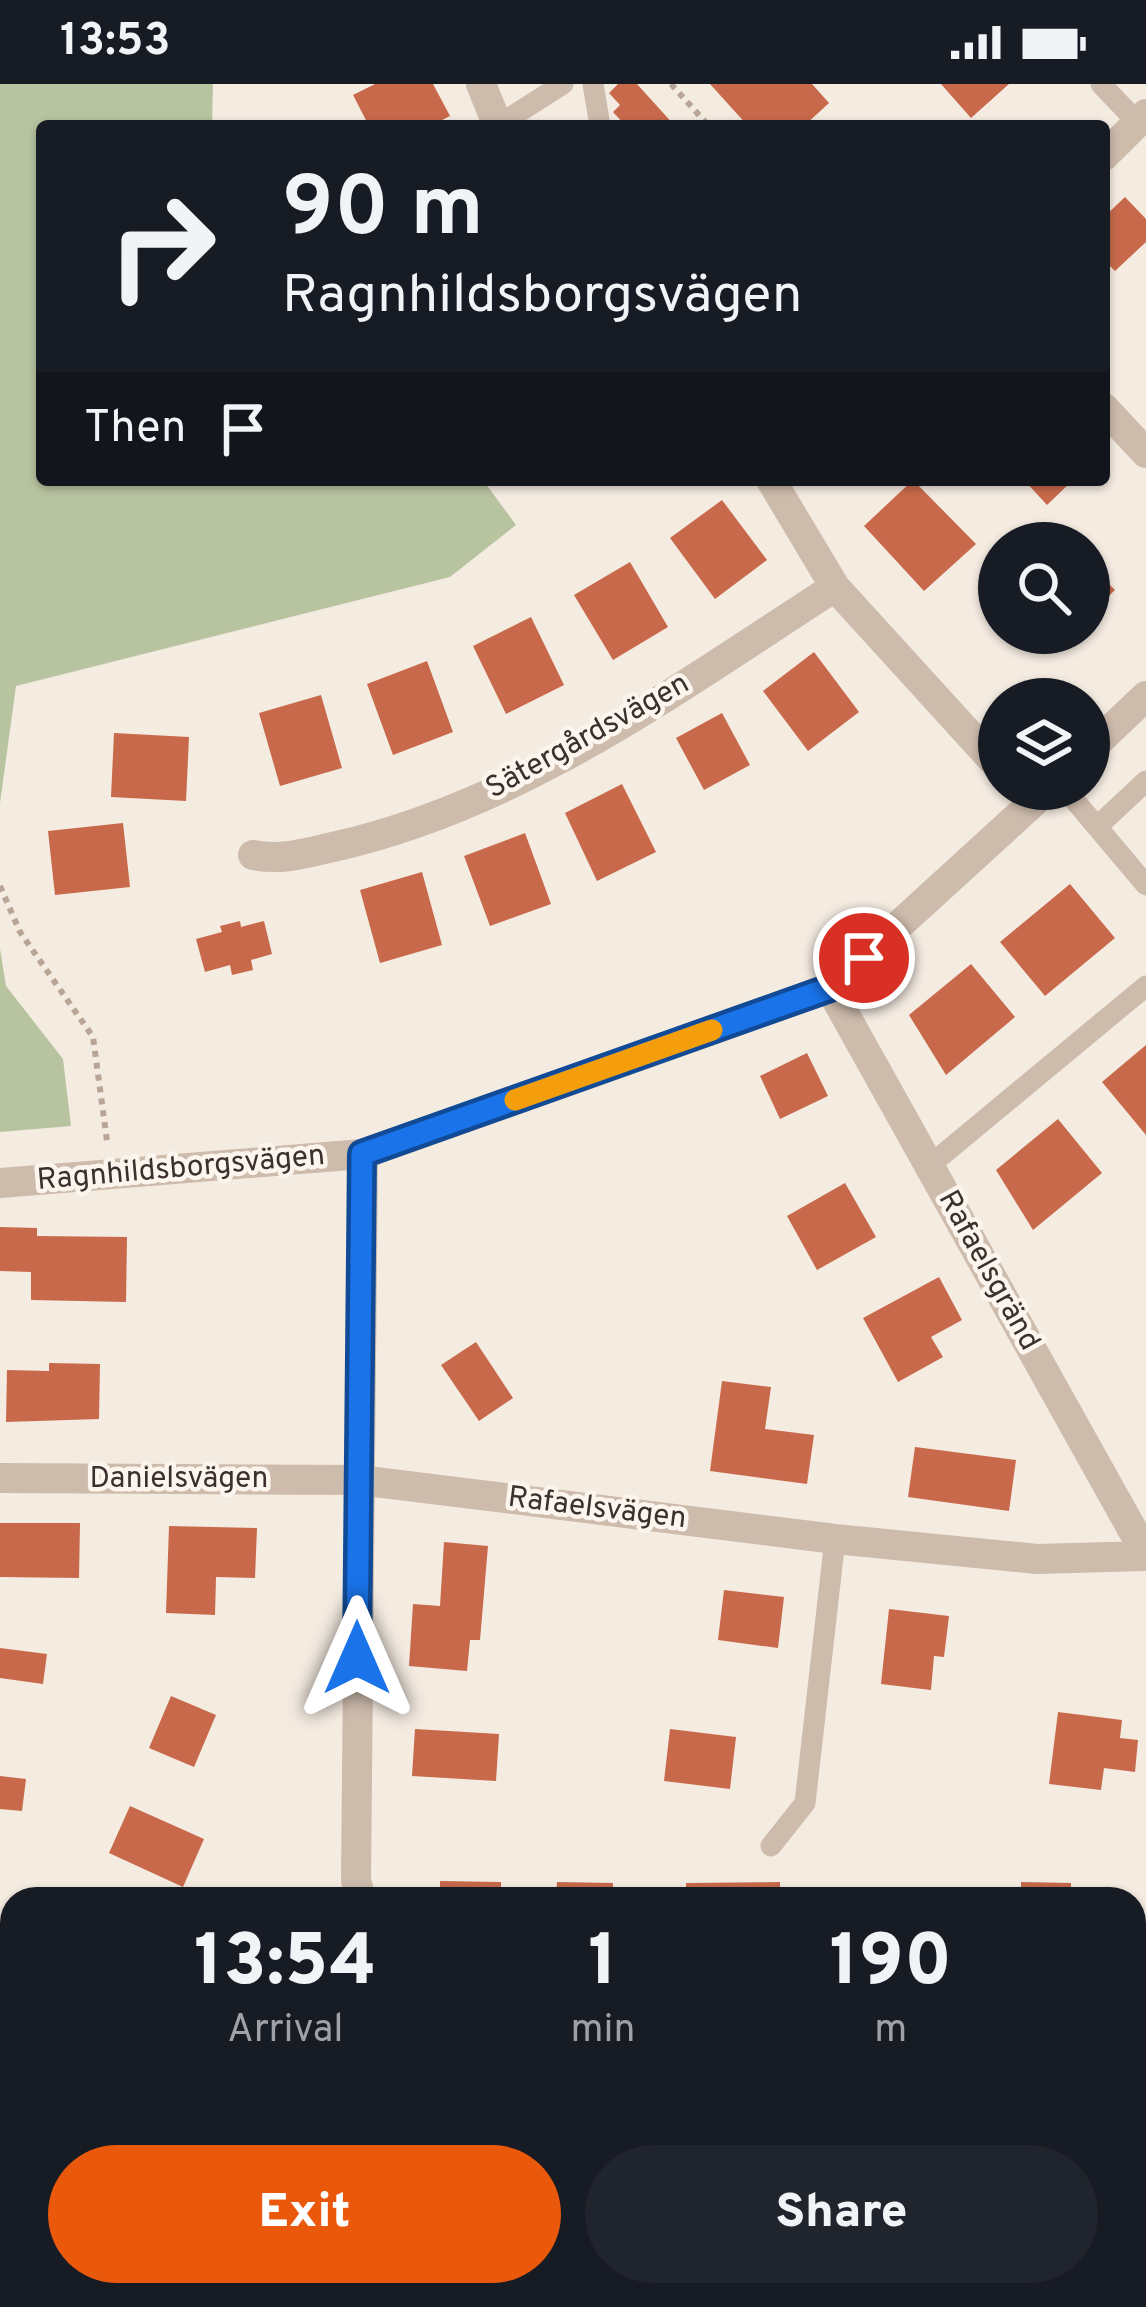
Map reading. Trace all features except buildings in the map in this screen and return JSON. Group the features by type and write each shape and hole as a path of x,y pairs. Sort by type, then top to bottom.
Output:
{"street":[{"path":"481,84 496,120"},
{"path":"1110,150 1142,119"},
{"path":"1110,415 1146,454"},
{"path":"775,486 835,587 978,744"},
{"name":"Sätergårdsvägen","path":"253,855 274,860 387,835 518,782 656,702 835,587"},
{"path":"1110,730 1146,696"},
{"name":"Ragnhildsborgsvägen","path":"0,1183 362,1154 830,988 1016,810"},
{"name":"Rafaelsgränd","path":"830,988 1146,1555"},
{"path":"358,1887 362,1154"},
{"name":"Danielsvägen","path":"0,1478 359,1480"},
{"name":"Rafaelsvägen","path":"359,1480 1037,1559 1146,1555"}],"lane":[{"path":"507,120 563,84"},
{"path":"593,84 599,120"},
{"path":"1100,84 1142,119"},
{"path":"1099,825 1146,781"},
{"path":"1085,810 1146,885"},
{"path":"928,1166 1146,986"},
{"path":"771,1846 805,1803 835,1539"}],"path":[{"path":"671,84 704,120"},
{"path":"0,886 20,932 93,1037 112,1174"}],"green space":[{"path":"0,84 213,84 212,120 36,120 36,486 487,486 516,525 450,577 16,686 0,803"},
{"path":"0,949 6,986 63,1059 71,1126 0,1132"}],"slow traffic":[{"path":"515,1100 712,1030"}],"route":[{"path":"357,1658 362,1154 830,988 864,958"}]}
